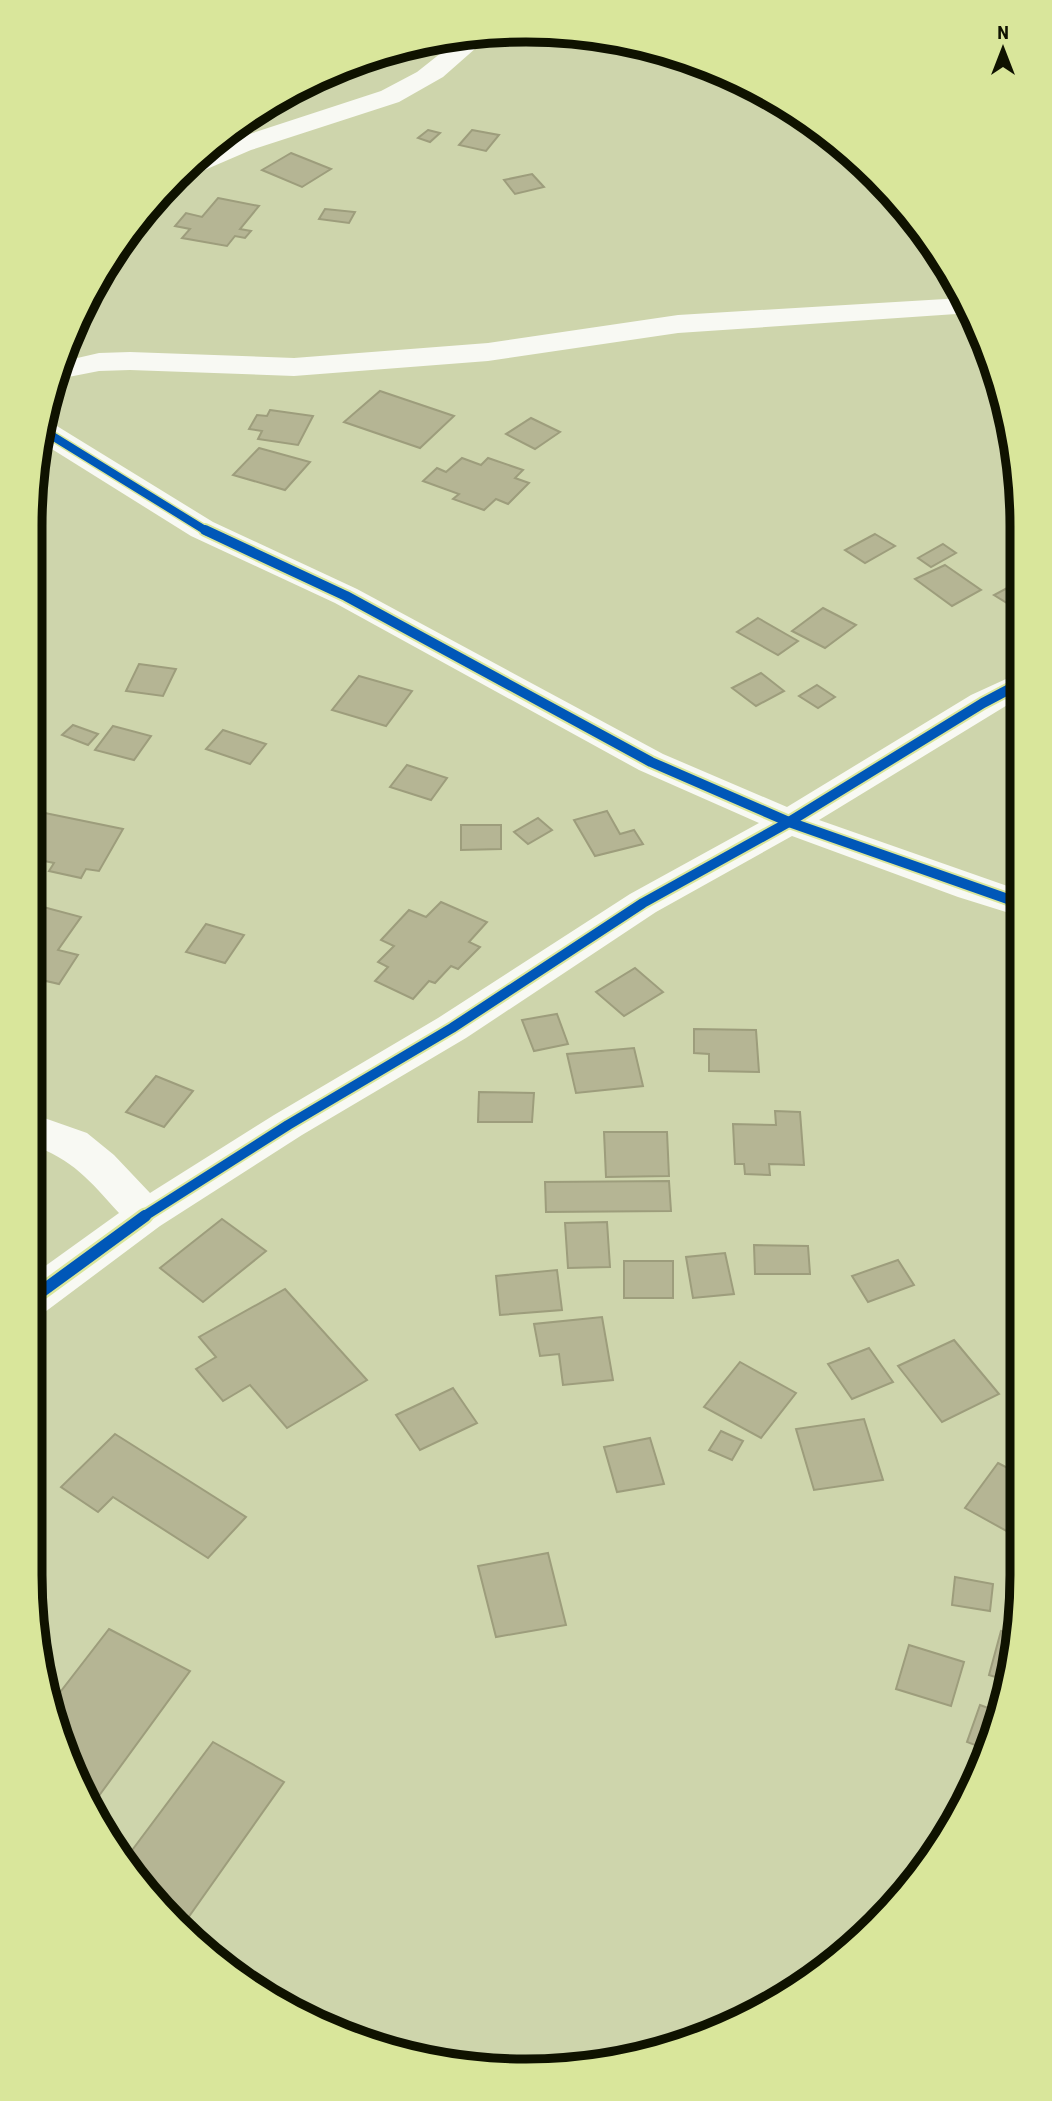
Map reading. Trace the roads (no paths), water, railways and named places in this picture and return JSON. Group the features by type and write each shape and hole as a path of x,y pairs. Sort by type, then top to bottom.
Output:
{"street":[{"path":"216,154 241,143 417,83 465,46"},
{"path":"68,369 99,362 130,360 294,367 488,352 678,324 957,306"},
{"path":"51,435 202,529 346,596 651,762 789,822 1010,900"},
{"path":"42,1291 146,1215 288,1125 452,1028 643,903 789,822 1010,688"},
{"path":"42,1132 73,1144 100,1166 146,1215"}]}
